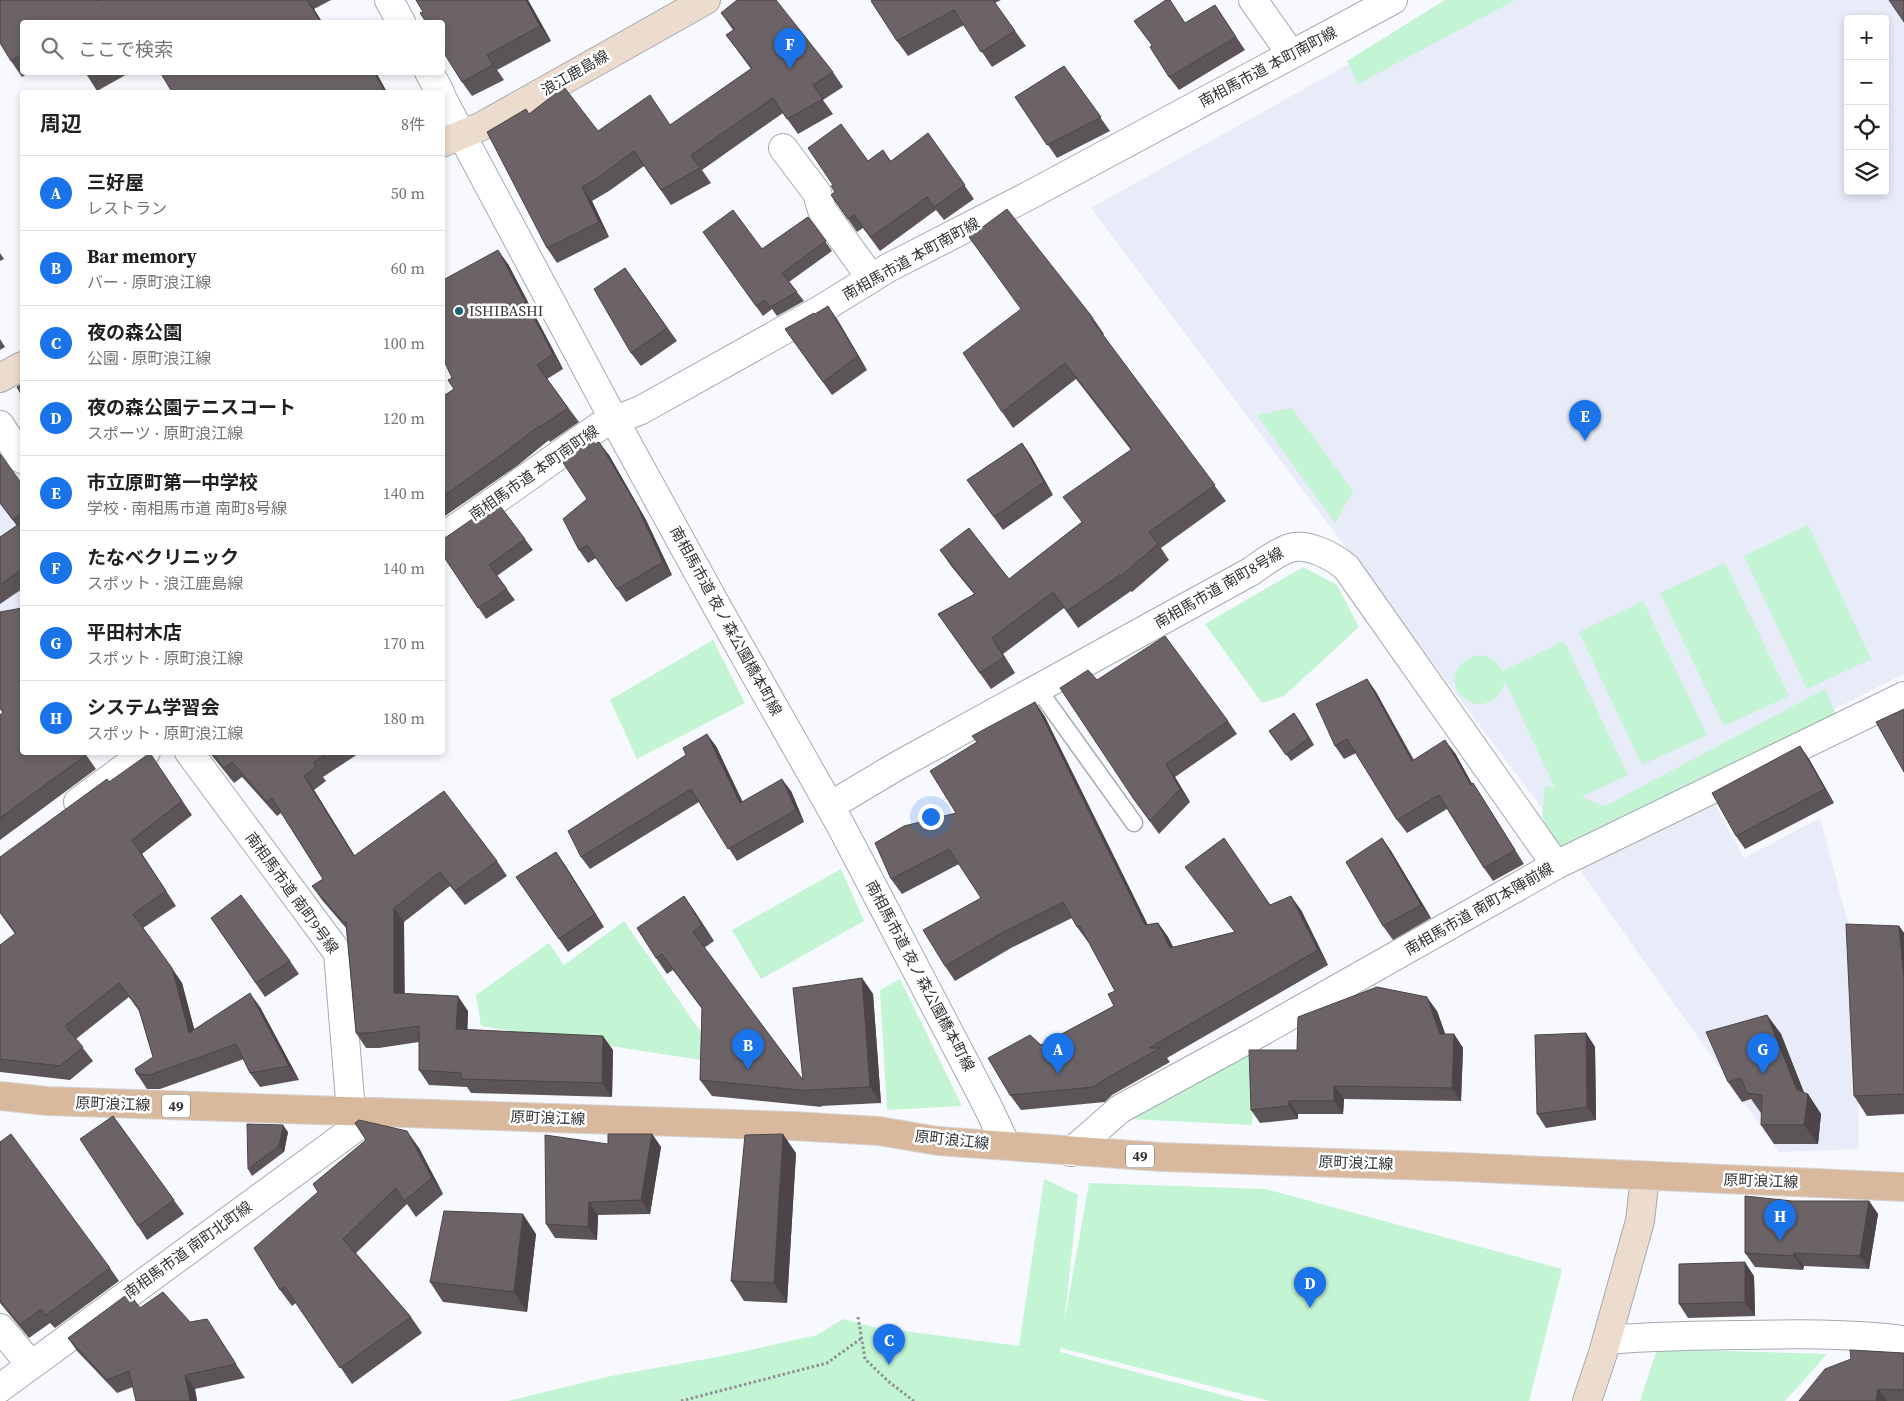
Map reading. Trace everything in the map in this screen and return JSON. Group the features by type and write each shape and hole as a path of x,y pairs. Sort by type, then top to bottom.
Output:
{"main road":[{"name":"浪江鹿島線","path":"452,138 482,126 706,0"},
{"path":"0,378 20,367"},
{"name":"原町浪江線","path":"0,1096 47,1101 793,1126 878,1131 938,1141 1161,1157 1459,1167 1904,1187"},
{"path":"1587,1401 1607,1340 1640,1221 1645,1176"}],"street":[{"path":"388,0 400,20"},
{"path":"1253,0 1291,54"},
{"name":"南相馬市道 本町南町線","path":"445,536 586,435 614,419 642,410 820,310 871,278 1393,0"},
{"path":"430,75 439,90"},
{"name":"南相馬市道 夜ノ森公園橋本町線","path":"445,110 452,138 614,419 716,605 830,806 987,1105 1006,1145"},
{"path":"783,148 817,193 822,210 871,278"},
{"path":"0,424 20,456"},
{"name":"南相馬市道 南町8号線","path":"830,806 897,766 1295,546 1321,552 1346,567 1556,865"},
{"name":"南相馬市道 南町本陣前線","path":"1071,1152 1120,1109 1252,1037 1556,865 1904,696"},
{"path":"61,814 142,755"},
{"name":"南相馬市道 南町9号線","path":"191,755 338,953 364,1112"},
{"name":"南相馬市道 南町北町線","path":"0,1388 364,1112"},
{"path":"0,1328 31,1365"},
{"path":"1607,1340 1642,1336 1769,1334 1870,1336 1904,1340"}],"lane":[{"path":"1038,689 1134,823"}],"path":[{"path":"858,1317 865,1359 888,1382 914,1401"},
{"path":"681,1401 827,1363 862,1338"}],"shaded area":[{"path":"1463,0 1904,0 1904,674 1568,843 1091,208"},
{"path":"0,438 20,472 20,621 0,644"},
{"path":"1715,804 1744,858 1820,818 1855,949 1859,1149 1779,1152 1579,869"}],"green space":[{"path":"1445,0 1515,0 1358,84 1347,61"},
{"path":"1292,408 1353,491 1335,523 1257,415"},
{"path":"1808,525 1871,659 1807,689 1744,556"},
{"path":"1725,563 1789,696 1724,726 1660,593"},
{"path":"1303,567 1337,585 1359,627 1284,696 1262,703 1205,624"},
{"path":"1643,601 1707,735 1642,765 1579,632"},
{"path":"713,640 745,703 637,759 610,700"},
{"path":"1564,641 1628,775 1581,797 1605,806 1825,689 1838,719 1560,849 1542,817 1545,785 1555,788 1505,681 1501,692 1490,702 1477,704 1471,703 1464,698 1456,688 1455,678 1458,669 1465,661 1474,657 1484,656 1494,660 1502,671"},
{"path":"841,869 864,921 761,979 732,930"},
{"path":"624,921 705,1038 701,1060 481,1026 476,995 549,943 564,965"},
{"path":"900,979 962,1106 887,1110 880,990"},
{"path":"1253,1047 1252,1125 1129,1119"},
{"path":"1044,1179 1078,1195 1064,1324 1089,1183 1265,1189 1562,1269 1529,1401 1270,1401 1061,1348 1060,1352 1245,1401 508,1401 611,1376 728,1355 817,1335 843,1319 873,1327 1019,1346"},
{"path":"1657,1349 1827,1354 1785,1401 1640,1401"}],"building":[{"path":"0,0 307,0 320,20 20,20 20,55 11,61 0,43"},
{"path":"416,0 526,0 540,26 487,55 493,65 462,82 445,55 445,20 425,20 420,13 423,12"},
{"path":"737,0 776,0 833,72 813,85 823,99 787,119 773,98 691,155 700,168 661,190 634,151 582,187 599,222 547,248 487,132 526,109 529,114 564,87 598,131 650,95 670,125 752,68 726,35 735,29 721,13"},
{"path":"872,0 993,0 1015,31 981,52 954,10 897,41"},
{"path":"1166,0 1170,0 1185,23 1215,5 1236,37 1169,77 1150,47 1152,45 1134,21"},
{"path":"1889,0 1904,0 1904,22"},
{"path":"1064,66 1101,117 1047,145 1015,97"},
{"path":"162,75 376,75 384,90 171,90"},
{"path":"841,124 868,161 883,150 890,162 928,133 965,185 934,207 927,197 871,237 854,215 848,219 831,195 835,192 831,186 833,185 808,148"},
{"path":"1007,209 1093,318 1091,319 1215,485 1149,532 1158,544 1121,576 1067,611 1053,592 992,638 1004,657 980,673 938,614 975,594 940,550 969,528 1009,579 1082,522 1063,497 1132,449 1065,363 1002,412 963,353 1021,309 969,237"},
{"path":"733,210 762,249 808,217 826,241 782,273 797,292 770,307 765,300 756,306 703,232"},
{"path":"498,250 553,354 537,365 568,408 539,426 445,495 445,395 454,389 448,380 452,378 445,363 445,279"},
{"path":"625,268 667,328 631,353 594,289"},
{"path":"828,306 858,356 823,382 785,329"},
{"path":"588,434 595,444 599,442 637,506 663,562 617,589 587,545 579,550 563,519 587,499 558,455"},
{"path":"1022,443 1044,482 994,517 967,480"},
{"path":"0,454 20,481 20,515 13,520 0,503"},
{"path":"497,502 525,539 489,565 507,589 478,608 445,558 445,538"},
{"path":"20,523 20,570 0,585 0,537"},
{"path":"20,608 20,755 86,755 0,818 0,715 3,712 0,708 0,612"},
{"path":"1165,636 1228,721 1166,764 1180,789 1150,821 1060,688 1088,670 1097,680"},
{"path":"1367,679 1412,761 1445,740 1471,785 1473,783 1515,850 1484,868 1439,795 1397,820 1347,739 1335,746 1316,704"},
{"path":"1035,702 1145,925 1158,923 1170,948 1235,932 1185,867 1224,838 1270,905 1291,896 1318,950 1149,1048 1160,1048 1094,1087 1010,1095 988,1058 1030,1035 1041,1045 1114,1006 1108,994 1115,991 1080,926 1077,927 1063,902 1000,934 945,966 923,930 981,898 949,849 891,879 875,843 904,826 956,813 930,771 977,742 972,736"},
{"path":"1904,709 1904,772 1876,722"},
{"path":"1294,713 1309,738 1286,755 1269,731"},
{"path":"707,734 740,803 782,779 796,810 728,849 691,789 581,857 568,831 686,755 683,748"},
{"path":"1800,746 1825,789 1736,836 1712,793"},
{"path":"147,755 151,755 182,801 132,840 166,891 133,914 172,968 189,1033 250,993 289,1066 250,1073 236,1044 150,1075 137,1074 135,1069 153,1057 139,1009 119,983 65,1026 83,1047 60,1066 0,1059 0,945 16,933 0,912 0,857 107,779 109,782"},
{"path":"213,755 325,755 313,763 316,767 304,776 354,856 444,791 497,861 455,891 440,872 394,908 394,993 458,996 456,1029 603,1036 602,1083 461,1079 461,1073 419,1070 419,1026 356,1033 346,922 344,923 312,886 323,879 272,798 267,802 232,762 224,768"},
{"path":"1382,838 1421,905 1383,926 1346,862"},
{"path":"556,852 595,914 559,939 516,877"},
{"path":"241,895 290,961 256,983 211,918"},
{"path":"684,896 702,925 693,932 803,1080 793,988 862,978 870,1087 810,1091 700,1080 702,1008 662,954 656,958 637,928"},
{"path":"1846,924 1899,926 1904,980 1904,1094 1854,1096"},
{"path":"1377,987 1427,997 1440,1034 1454,1034 1452,1088 1334,1086 1334,1101 1289,1101 1289,1106 1251,1110 1249,1050 1297,1050 1298,1017"},
{"path":"1767,1015 1797,1090 1808,1094 1804,1125 1761,1125 1762,1095 1747,1093 1741,1078 1728,1082 1706,1032"},
{"path":"1586,1033 1587,1107 1537,1114 1535,1035"},
{"path":"113,1116 174,1200 138,1226 80,1139"},
{"path":"359,1120 407,1131 432,1178 404,1201 396,1188 343,1239 411,1317 340,1368 285,1287 280,1290 254,1248 318,1192 313,1184 366,1140 355,1123"},
{"path":"247,1124 283,1125 279,1146 248,1169"},
{"path":"11,1134 110,1268 46,1315 41,1309 20,1325 0,1301 0,1142"},
{"path":"608,1134 652,1134 641,1200 589,1202 588,1227 546,1224 545,1135 608,1144"},
{"path":"783,1134 774,1283 731,1281 745,1135"},
{"path":"1745,1196 1792,1201 1869,1201 1860,1256 1794,1253 1794,1256 1745,1253"},
{"path":"444,1211 523,1214 514,1292 430,1282"},
{"path":"1745,1262 1745,1302 1679,1304 1679,1264"},
{"path":"163,1292 190,1322 207,1319 236,1364 185,1375 190,1401 136,1401 129,1371 107,1380 68,1338 129,1293 140,1308"},
{"path":"1850,1350 1904,1353 1904,1390 1878,1389 1876,1401 1799,1401 1825,1369 1851,1359"}],"place":[{"name":"たなべクリニック","path":"790,69"},
{"name":"ISHIBASHI","path":"459,311"},
{"name":"市立原町第一中学校","path":"1585,441"},
{"name":"Bar memory","path":"748,1070"},
{"name":"三好屋","path":"1058,1074"},
{"name":"平田村木店","path":"1763,1074"},
{"name":"システム学習会","path":"1780,1241"},
{"name":"夜の森公園テニスコート","path":"1310,1308"},
{"name":"夜の森公園","path":"889,1365"}]}
